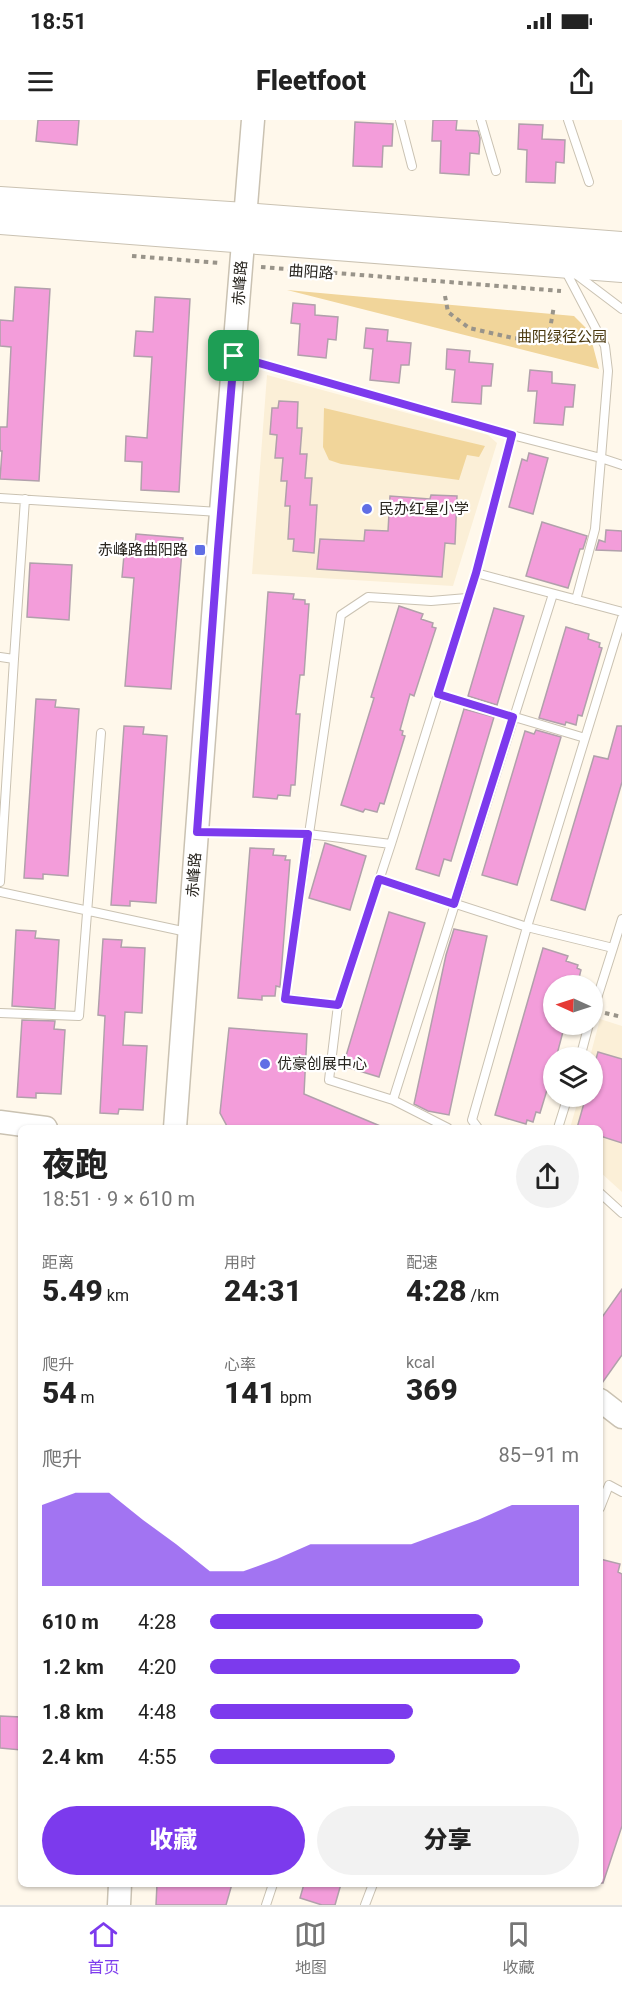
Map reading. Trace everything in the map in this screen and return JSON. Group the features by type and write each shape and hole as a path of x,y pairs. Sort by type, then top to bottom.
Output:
{"main road":[{"name":"曲阳路","path":"0,200 243,240 622,245"},
{"name":"曲阳路","path":"0,221 622,269"}],"street":[{"name":"赤峰路","path":"175,1125 253,120"},
{"path":"0,1122 23,1125"},
{"path":"603,1402 622,1417"},
{"path":"119,1905 120,1887"}],"lane":[{"path":"400,120 412,166"},
{"path":"481,120 496,171"},
{"path":"568,120 589,182"},
{"path":"563,265 605,346 608,371 595,529 576,600"},
{"path":"563,265 622,309"},
{"path":"234,356 622,465"},
{"path":"441,1125 393,1100 329,1080 338,1005 476,573 512,435"},
{"path":"0,498 222,512"},
{"path":"0,882 25,500"},
{"path":"476,573 622,612"},
{"path":"393,1100 553,594"},
{"path":"338,1005 285,999 341,615 368,597 431,601 467,598"},
{"path":"476,1125 472,1120 527,927 622,618"},
{"path":"0,657 14,658"},
{"path":"438,694 585,738"},
{"path":"0,1013 79,1017 101,734"},
{"path":"197,832 308,834 391,844"},
{"path":"379,879 527,927 613,948"},
{"path":"0,892 190,932"},
{"path":"603,979 622,919"},
{"path":"559,1125 565,1107"},
{"path":"603,1196 622,1213"},
{"path":"603,1500 609,1485 622,1492"},
{"path":"266,1905 272,1887"},
{"path":"365,1905 372,1887"}],"path":[{"name":"曲阳路","path":"131,256 243,240 280,270 578,292"},
{"path":"445,296 448,312 469,328 513,338 538,340 550,329 554,306"}],"shaded area":[{"name":"民办红星小学","path":"267,375 488,435 497,443 453,586 252,574"},
{"path":"603,1020 622,1026 622,1192 603,1175 603,1125 571,1125 576,1107 603,1107 603,1047 593,1047 596,1035 603,1035"}],"green space":[{"name":"曲阳绿径公园","path":"287,290 574,316 589,331 599,369"},
{"path":"324,408 485,446 479,457 467,455 459,480 341,464 329,460 323,447"}],"building":[{"path":"38,120 79,120 77,145 36,141"},
{"path":"433,120 457,120 456,130 478,131 479,154 470,153 469,175 440,173 441,141 432,141"},
{"path":"355,122 393,124 392,146 383,146 382,167 353,166"},
{"path":"519,124 543,125 542,139 565,140 564,163 556,162 555,183 526,182 527,150 518,149"},
{"path":"15,287 50,289 39,481 0,479 2,451 0,451 0,427 7,427 11,347 0,346 0,320 13,321"},
{"path":"155,297 190,299 179,492 141,490 142,462 125,461 126,436 147,438 152,357 134,356 136,331 153,332"},
{"path":"293,303 315,305 315,315 338,317 336,340 328,339 326,358 298,355 300,324 291,323"},
{"path":"366,328 388,330 387,341 411,343 409,365 401,365 399,383 370,380 373,349 364,348"},
{"path":"447,349 470,351 469,362 493,364 491,386 482,386 481,404 452,402 455,370 446,369"},
{"path":"530,370 552,372 552,383 575,385 573,407 565,407 563,425 534,423 537,391 528,391"},
{"path":"279,401 298,402 297,428 302,428 300,454 307,454 305,478 312,478 310,505 317,505 314,553 293,551 294,539 288,539 290,506 285,506 287,481 281,481 283,458 275,458 277,435 270,434 272,408 278,408"},
{"path":"529,453 548,458 533,514 509,507 522,459 527,461"},
{"path":"431,495 457,496 455,544 445,543 442,577 317,569 320,539 364,541 365,530 388,531 390,496 430,499"},
{"path":"542,522 587,536 583,549 580,549 568,588 526,576"},
{"path":"606,530 622,531 622,551 596,550 599,540 605,542"},
{"path":"136,534 183,538 171,689 125,686 134,578 122,577 124,555 134,556"},
{"path":"30,563 72,565 69,620 27,617"},
{"path":"268,592 294,594 293,599 305,600 305,604 309,604 304,675 300,675 296,714 300,714 295,785 291,785 290,796 278,795 277,799 253,797"},
{"path":"399,606 423,614 421,619 433,623 432,627 436,628 414,696 410,694 400,730 405,736 384,804 380,803 377,812 365,809 363,812 341,805"},
{"path":"494,608 524,616 497,705 468,696"},
{"path":"566,627 589,634 588,639 600,643 599,647 602,648 582,716 578,715 576,725 566,722 565,725 539,718"},
{"path":"36,699 56,700 55,707 79,709 68,876 43,874 43,879 24,878"},
{"path":"464,709 494,717 451,861 444,859 439,876 416,869"},
{"path":"124,726 144,727 143,734 167,736 156,903 130,901 130,906 111,905"},
{"path":"617,726 622,726 622,782 585,910 551,900 594,756 608,759"},
{"path":"536,730 561,737 517,885 482,875 525,731 534,734"},
{"path":"325,843 366,856 350,910 309,898"},
{"path":"250,848 274,849 273,855 286,856 285,860 290,860 280,987 276,986 275,996 262,996 262,1000 238,998"},
{"path":"389,912 425,923 379,1077 343,1066"},
{"path":"454,929 487,936 449,1115 428,1111 414,1104 446,955"},
{"path":"16,930 36,931 35,938 59,940 55,1009 12,1006"},
{"path":"103,939 122,940 121,947 145,948 142,1013 125,1012 123,1045 147,1046 143,1110 119,1109 118,1114 100,1113 105,1016 98,1015"},
{"path":"543,948 568,956 566,961 578,965 577,968 581,970 580,975 543,975 543,1035 562,1035 559,1047 543,1047 543,1103 540,1113 536,1112 533,1122 527,1120 526,1124 495,1115"},
{"path":"22,1020 55,1021 54,1029 65,1030 61,1094 36,1093 36,1098 17,1097"},
{"name":"优豪创展中心","path":"229,1028 307,1034 304,1094 378,1125 226,1125 220,1113"},
{"path":"603,1053 622,1059 622,1143 603,1137 603,1125 578,1125 583,1107 603,1107"},
{"path":"622,1289 622,1355 603,1382 603,1316"},
{"path":"603,1560 620,1564 618,1572 622,1574 622,1826 603,1883"},
{"path":"0,1716 18,1717 18,1750 0,1748"},
{"path":"157,1887 231,1887 226,1905 156,1905"},
{"path":"303,1887 340,1887 335,1905 322,1905 300,1898"}],"place":[{"name":"民办红星小学","path":"367,509"},
{"name":"赤峰路曲阳路","path":"200,550"},
{"name":"优豪创展中心","path":"265,1064"}],"route":[{"path":"234,356 512,435 476,573 438,694 513,717 454,904 379,879 338,1005 285,999 308,834 197,832 234,356"}]}
